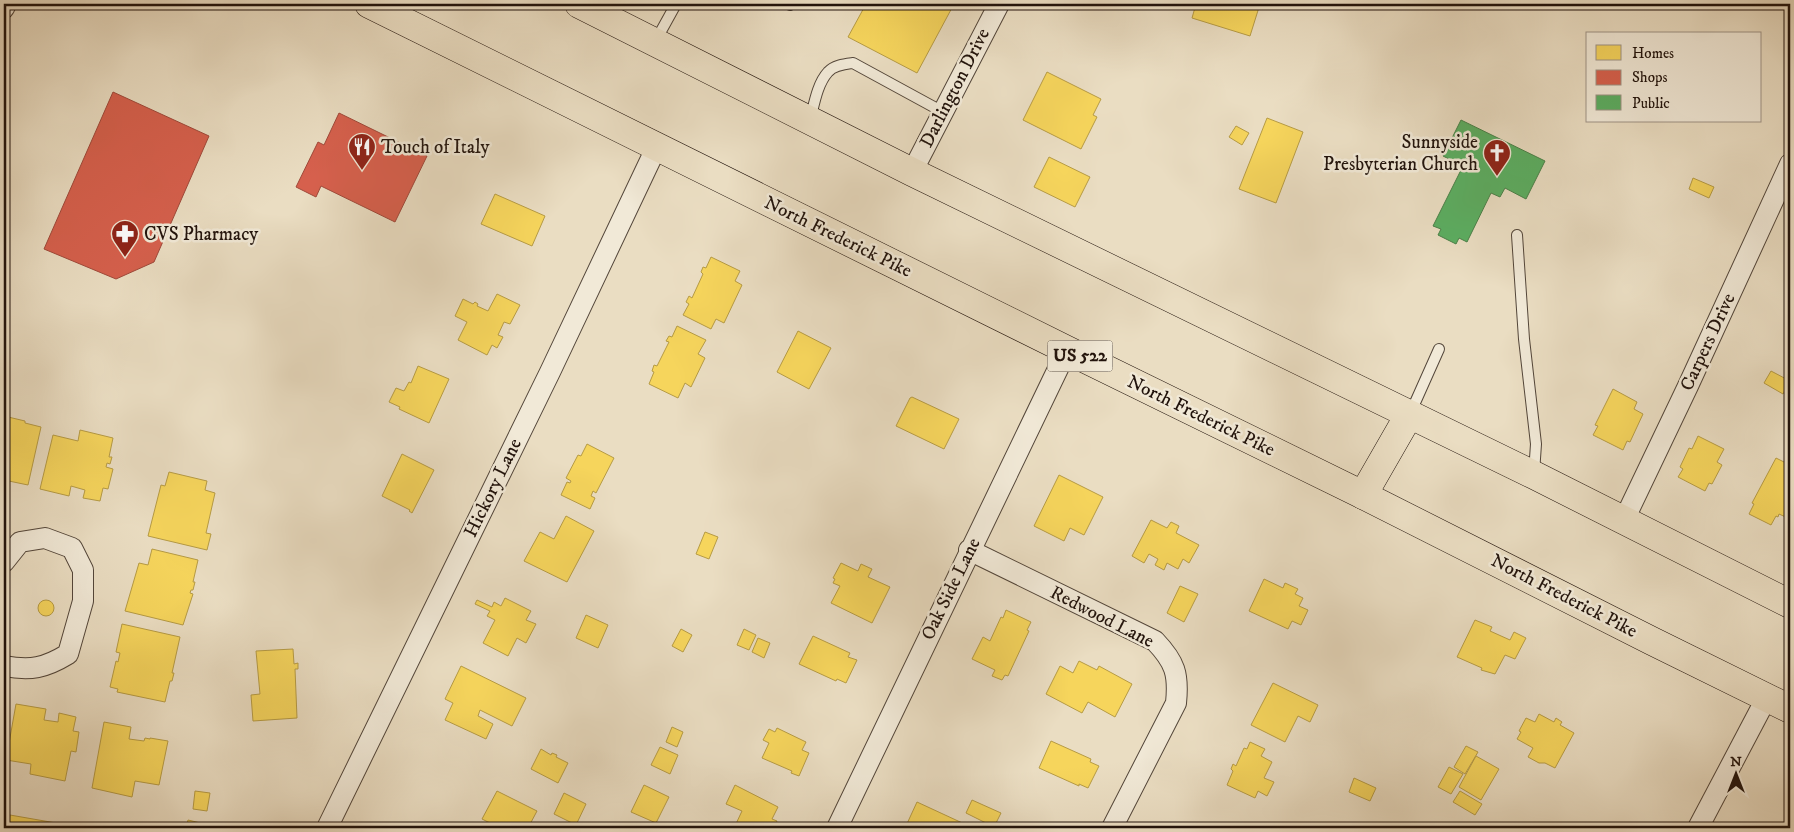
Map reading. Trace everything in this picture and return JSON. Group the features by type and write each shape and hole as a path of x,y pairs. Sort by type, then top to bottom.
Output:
{"main road":[{"name":"North Frederick Pike","path":"370,4 1779,703"},
{"path":"579,4 912,172 1534,475 1790,604"},
{"path":"1363,495 1409,415"}],"street":[{"path":"4,8 6,4"},
{"name":"Darlington Drive","path":"912,172 999,4"},
{"name":"Hickory Lane","path":"327,828 550,372 657,146"},
{"name":"Carpers Drive","path":"1624,520 1790,164"},
{"name":"Oak Side Lane","path":"837,828 1067,350"},
{"path":"4,562 20,542 45,538 72,548 83,570 83,601 68,654 50,665 21,669 4,666"},
{"name":"Redwood Lane","path":"970,550 1155,641 1168,654 1175,667 1178,685 1176,703 1112,828"},
{"path":"1698,828 1779,703"}],"lane":[{"path":"655,42 676,4"},
{"path":"810,120 821,84 828,71 839,65 854,63 942,112"},
{"path":"1517,235 1524,339 1536,444 1534,475"},
{"path":"1409,415 1439,349"}],"building: Homes":[{"path":"866,4 954,4 917,73 848,37"},
{"path":"1196,4 1260,4 1250,36 1192,18"},
{"path":"1047,72 1101,99 1093,115 1097,117 1081,149 1023,120"},
{"path":"1267,118 1303,132 1276,203 1239,189"},
{"path":"1236,126 1249,133 1242,145 1229,137"},
{"path":"1049,157 1090,177 1075,207 1034,187"},
{"path":"1693,178 1714,187 1709,198 1689,189"},
{"path":"495,194 545,216 532,246 481,224"},
{"path":"711,257 740,271 735,281 742,285 724,323 716,319 711,329 683,315 689,304 686,302 689,296 692,298 703,274 701,272 703,267 706,268"},
{"path":"497,294 520,305 510,324 504,322 498,335 503,337 497,348 492,345 487,355 458,340 467,322 455,316 463,299 473,304 475,302 478,304 477,306 488,311"},
{"path":"677,326 706,340 698,354 705,358 691,387 685,383 678,398 649,384 654,372 652,371 654,365 657,366 669,342 666,341 669,336 672,337"},
{"path":"798,331 831,348 809,389 777,372"},
{"path":"418,366 449,379 429,423 399,409 400,407 389,402 396,388 404,391 409,382 411,383"},
{"path":"1771,371 1790,381 1783,394 1764,383"},
{"path":"1613,389 1637,402 1634,409 1643,414 1630,442 1627,441 1623,450 1593,435 1598,426 1595,425"},
{"path":"912,397 959,419 944,449 896,426"},
{"path":"4,416 41,427 28,485 4,480"},
{"path":"80,430 113,438 109,457 112,457 110,464 107,463 106,467 113,469 108,489 103,488 100,501 83,498 85,490 71,486 69,496 40,489 53,435 78,441"},
{"path":"1698,436 1724,449 1717,462 1722,465 1712,484 1709,483 1705,491 1678,477 1683,469 1680,467 1689,448 1692,449"},
{"path":"587,444 614,458 596,493 593,491 591,496 595,498 590,509 561,495 567,482 570,483 571,481 566,478 578,455 581,456"},
{"path":"402,454 434,470 412,513 410,510 382,496"},
{"path":"1776,458 1790,465 1790,519 1779,514 1771,525 1749,514 1754,504 1752,503"},
{"path":"169,472 207,481 205,490 215,493 206,533 211,534 207,550 148,536 161,485 165,486"},
{"path":"1059,475 1103,497 1084,535 1070,528 1064,541 1034,526"},
{"path":"566,516 594,531 567,582 524,561 540,532 554,539"},
{"path":"1151,520 1167,528 1171,522 1179,526 1176,533 1199,545 1189,563 1183,559 1178,569 1167,563 1164,570 1155,565 1158,559 1149,554 1144,563 1132,556"},
{"path":"705,532 718,537 709,559 696,554"},
{"path":"152,549 198,560 193,582 195,582 190,593 193,594 183,625 125,611 139,563 148,565"},
{"path":"841,563 858,571 861,564 872,569 868,577 890,587 872,623 831,603 840,586 833,583 835,579 833,578"},
{"path":"1264,579 1283,588 1285,583 1298,589 1295,594 1303,598 1299,606 1308,610 1301,625 1292,621 1288,629 1249,611"},
{"path":"1180,586 1198,594 1184,622 1167,613"},
{"path":"505,598 531,611 526,620 536,624 526,643 517,638 508,656 483,643 495,620 487,616 490,611 475,604 477,600 492,607 494,602 501,606"},
{"path":"43,600 49,600 54,605 52,614 43,616 38,611 38,605"},
{"path":"1006,610 1031,622 1027,630 1029,631 1008,676 1005,675 1002,680 992,676 995,670 972,659 983,637 990,641"},
{"path":"586,615 608,625 598,648 576,638"},
{"path":"1475,620 1492,627 1490,631 1510,640 1514,632 1526,638 1515,659 1505,655 1495,674 1481,670 1482,668 1457,657"},
{"path":"122,624 180,637 172,673 174,673 165,702 117,692 118,689 110,687 116,661 118,662 120,653 116,652"},
{"path":"681,629 692,635 683,652 672,646"},
{"path":"744,629 756,635 749,650 737,645"},
{"path":"813,636 850,653 848,657 857,660 846,683 837,679 836,681 799,664"},
{"path":"758,638 770,643 764,658 752,652"},
{"path":"293,649 294,664 298,663 298,669 295,669 297,718 253,721 251,695 260,694 256,651"},
{"path":"1079,661 1097,670 1099,666 1132,684 1115,717 1088,702 1082,713 1046,694 1060,666 1073,673"},
{"path":"461,666 526,698 512,726 480,710 478,716 493,724 486,739 445,720 453,703 445,699"},
{"path":"1273,683 1318,705 1310,722 1298,716 1285,742 1251,725"},
{"path":"16,704 46,709 44,720 58,722 59,713 76,717 73,731 79,732 76,752 71,751 65,781 30,774 31,764 6,760"},
{"path":"1539,714 1554,722 1556,718 1562,722 1560,725 1574,733 1555,768 1528,757 1533,748 1517,739 1526,718 1535,722"},
{"path":"104,722 131,727 129,739 144,741 145,738 150,738 168,741 159,785 135,781 132,797 92,788"},
{"path":"672,727 683,732 677,747 666,742"},
{"path":"777,728 806,742 802,750 809,753 799,776 762,758 769,743 763,740 769,729 775,732"},
{"path":"1051,741 1091,759 1090,762 1099,766 1088,788 1079,784 1079,786 1039,768"},
{"path":"1250,742 1265,749 1261,756 1272,762 1264,778 1274,782 1267,796 1258,791 1255,798 1227,785 1233,771 1231,769 1233,764 1236,766 1244,748 1247,749"},
{"path":"1466,746 1478,752 1465,774 1454,767"},
{"path":"660,747 678,755 670,774 651,765"},
{"path":"541,749 551,755 552,753 557,755 556,757 568,763 558,783 531,769"},
{"path":"1476,756 1499,769 1481,800 1459,787"},
{"path":"1449,767 1463,774 1451,794 1438,787"},
{"path":"1354,778 1376,788 1370,801 1349,792"},
{"path":"644,785 669,797 656,823 631,812"},
{"path":"735,785 778,807 772,819 777,821 774,828 734,828 742,811 726,804"},
{"path":"195,791 210,793 207,811 193,809"},
{"path":"497,791 537,811 528,828 492,828 494,825 482,819"},
{"path":"1460,791 1482,804 1475,815 1453,802"},
{"path":"564,793 586,804 576,825 554,814"},
{"path":"972,800 1001,813 994,827 966,813"},
{"path":"917,802 971,827 971,828 905,828"},
{"path":"10,815 56,823 55,828 4,828 4,822 9,823"},
{"path":"188,820 221,828 186,828"}],"building: Shops":[{"name":"CVS Pharmacy","path":"113,92 209,136 154,262 116,279 44,249"},
{"name":"Touch of Italy","path":"339,113 427,156 395,222 321,186 316,197 296,187 318,142 324,145"}],"building: Public":[{"name":"Sunnyside Presbyterian Church","path":"1461,120 1545,161 1526,199 1505,188 1500,197 1491,193 1467,242 1459,238 1456,244 1438,235 1441,229 1433,226 1463,166 1443,156"}],"place":[{"name":"Touch of Italy","path":"362,171"},
{"name":"Sunnyside Presbyterian Church","path":"1497,177"},
{"name":"CVS Pharmacy","path":"125,258"}]}
